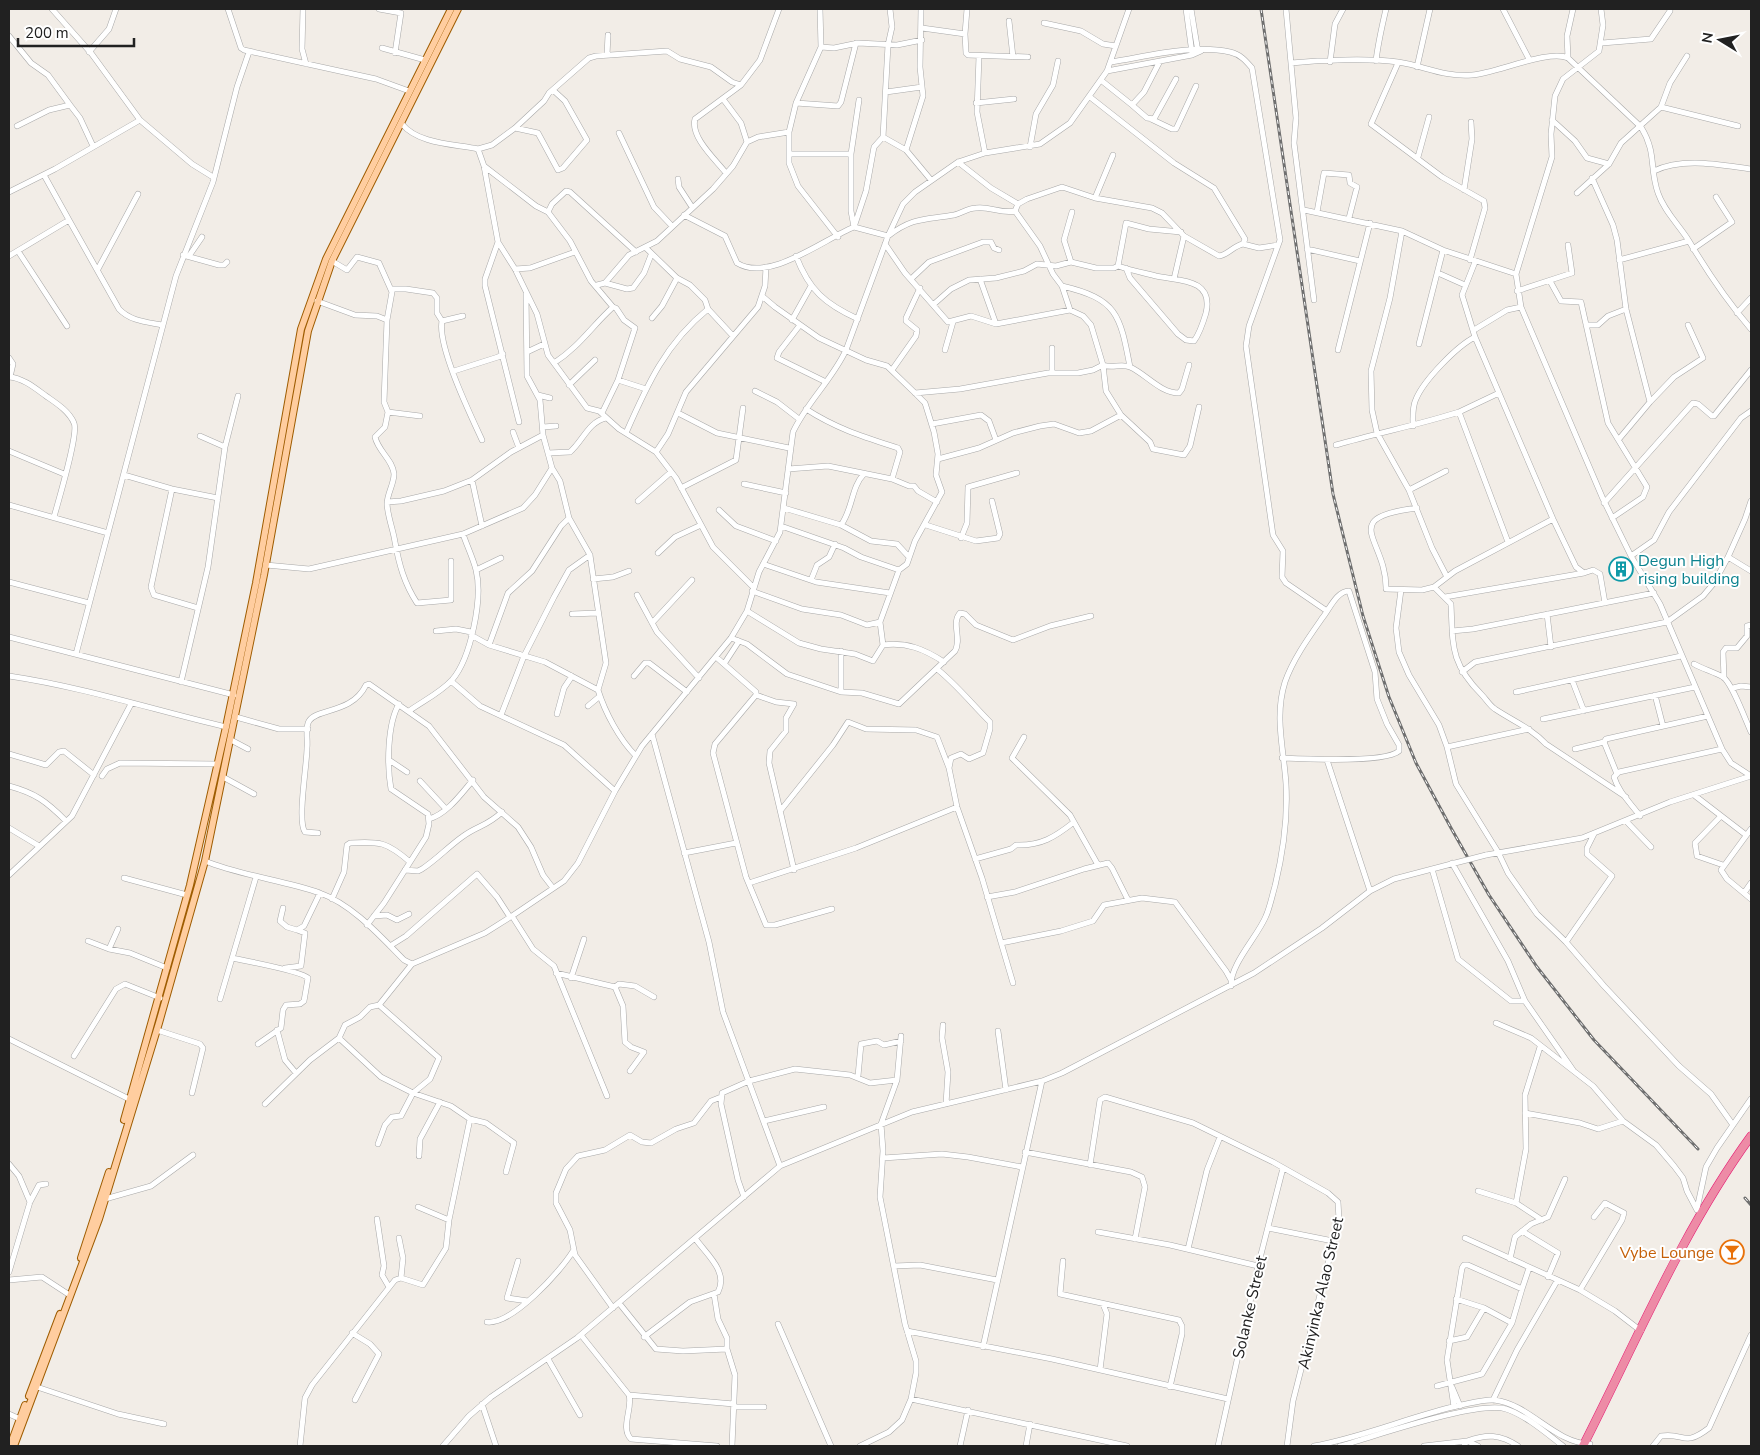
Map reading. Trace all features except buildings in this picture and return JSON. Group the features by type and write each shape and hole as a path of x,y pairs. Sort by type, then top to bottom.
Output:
{"highway":[{"path":"1587,1445 1698,1216 1751,1136"},
{"path":"1587,1445 1698,1216 1751,1143"}],"main road":[{"path":"14,1446 37,1387 157,1030 205,861 236,717 236,696 301,329 324,271 409,91 451,9"},
{"path":"10,1446 54,1336 105,1199 132,1100 137,1070 160,998 187,895 226,727 236,696 266,565 308,331 324,271 332,262 458,9"}],"street":[{"path":"52,9 89,52 140,120 192,164 213,177"},
{"path":"89,52 109,29 116,9"},
{"path":"228,9 241,48 249,52 376,79 409,91"},
{"path":"303,9 302,49 306,64"},
{"path":"379,9 401,14 395,53"},
{"path":"726,173 700,139 693,125 699,114 741,85 760,60 779,9"},
{"path":"820,9 821,47 796,103 788,132 789,154 792,175 798,186 838,237"},
{"path":"684,215 725,236 737,263 751,269 766,267 796,256 838,237 854,227 866,191 874,147 883,137 888,45 892,23 890,9"},
{"path":"906,150 918,117 923,96 920,67 922,40 921,9"},
{"path":"967,9 966,53 979,56 1028,57"},
{"path":"265,1104 338,1038 345,1025 360,1017 370,1007 379,1005 412,964 485,933 564,880 578,863 636,756 731,638 746,611 752,589 776,541 781,526 792,432 798,419 826,382 846,350 888,236 903,204 931,180 958,162 985,153 1030,147 1050,139 1070,123 1102,81 1111,62 1129,9"},
{"path":"1186,9 1196,51"},
{"path":"1191,9 1196,51"},
{"path":"1286,9 1296,118 1294,143 1314,300"},
{"path":"1330,62 1335,24 1343,9"},
{"path":"1376,61 1378,38 1386,9"},
{"path":"1417,68 1430,9"},
{"path":"1503,9 1529,59"},
{"path":"1568,58 1567,36 1573,9"},
{"path":"1601,9 1602,43 1596,56 1578,66 1561,83 1555,96 1552,120 1552,157 1516,274 1517,291 1521,307 1604,503 1630,556 1654,593 1722,748 1731,763 1751,776"},
{"path":"1602,43 1651,38 1670,11"},
{"path":"1009,21 1013,57"},
{"path":"1044,23 1081,30 1103,44 1116,46"},
{"path":"922,28 965,34"},
{"path":"607,55 608,35"},
{"path":"9,36 31,63 48,75 80,118 93,146"},
{"path":"821,47 834,48 856,43 888,45 922,40"},
{"path":"796,103 838,106 841,102 856,43"},
{"path":"382,48 425,60"},
{"path":"402,124 407,130 425,138 478,149 492,145 516,128 553,90 589,58 607,55 667,51 680,59 711,67 732,82 741,85"},
{"path":"1111,62 1196,51 1231,52 1244,58 1252,68 1280,240 1249,326 1246,346 1273,535 1283,551 1282,577 1286,583 1327,611"},
{"path":"1107,71 1160,62 1196,51"},
{"path":"76,654 162,325 213,182 237,87 249,52"},
{"path":"1291,63 1398,62 1435,73 1474,75 1507,69 1529,59 1562,55 1568,58 1641,127 1649,140 1658,193 1666,208 1689,241 1703,267 1751,329"},
{"path":"979,56 976,103 985,153"},
{"path":"1577,193 1609,164 1622,143 1660,107 1670,83 1687,56"},
{"path":"1030,147 1036,114 1053,86 1058,60"},
{"path":"1132,105 1144,92 1160,62"},
{"path":"1398,62 1372,124 1380,133 1418,157 1442,177 1486,203 1473,261 1462,295 1475,337 1553,519 1576,567 1584,573"},
{"path":"1151,119 1154,119 1176,79"},
{"path":"1102,81 1151,119 1172,129 1176,129 1196,86"},
{"path":"886,92 922,87"},
{"path":"516,128 538,133 553,164 558,170 564,168 588,140 565,101 553,90"},
{"path":"1090,97 1174,163 1214,188 1240,230 1244,238 1243,244"},
{"path":"723,99 741,123 747,142"},
{"path":"854,227 851,211 851,154 858,100"},
{"path":"976,103 1014,100"},
{"path":"17,126 49,110 70,104"},
{"path":"1660,107 1738,126"},
{"path":"1418,157 1429,117"},
{"path":"9,192 140,120"},
{"path":"1552,120 1575,141 1587,158 1609,164"},
{"path":"1464,190 1472,139 1471,122"},
{"path":"597,285 605,282 624,260 646,248 713,189 747,142 758,137 788,132"},
{"path":"619,133 654,207 672,226"},
{"path":"883,137 906,150 931,180"},
{"path":"478,149 484,166 498,242 515,269 537,314 548,355 588,408 602,413 626,433 656,452 681,488 713,547 752,589 802,609 840,615 867,625 880,622"},
{"path":"789,154 851,154"},
{"path":"1096,198 1113,155"},
{"path":"958,162 991,188 1018,204"},
{"path":"1654,171 1662,167 1709,163 1751,169"},
{"path":"484,166 536,206 548,212 575,252 591,281 597,285 606,301 635,328 618,380 602,413"},
{"path":"1317,212 1324,173 1349,175 1350,183 1357,187 1349,218"},
{"path":"44,174 122,313 140,321 162,325"},
{"path":"1592,178 1613,225 1620,260 1626,309 1650,402"},
{"path":"678,179 679,187 692,207"},
{"path":"854,227 888,236 908,222 956,215 978,207 1004,213 1015,210 1018,204 1027,199 1062,187 1096,198 1152,208 1162,213 1183,234 1219,256 1224,256 1236,246 1243,244 1259,248 1278,245"},
{"path":"548,212 566,191 570,192 636,252"},
{"path":"98,269 138,194"},
{"path":"1693,249 1732,222 1716,197"},
{"path":"1015,210 1040,246 1062,286 1070,310"},
{"path":"1304,210 1370,222 1402,231 1443,250 1516,274"},
{"path":"1071,262 1064,240 1072,212"},
{"path":"9,256 69,220"},
{"path":"1338,350 1370,222"},
{"path":"1118,266 1126,223 1183,234"},
{"path":"1402,231 1390,298 1371,372 1372,410 1377,433 1409,490 1432,548 1447,577"},
{"path":"1174,279 1183,234"},
{"path":"186,255 202,237"},
{"path":"1620,260 1689,241"},
{"path":"498,242 485,286 519,422"},
{"path":"911,279 929,262 983,242 991,242 994,248 999,250"},
{"path":"885,244 945,320 953,322 971,316 996,324 1070,310 1088,320 1103,364 1106,391 1121,415 1150,442 1153,449 1184,454 1188,452 1199,407"},
{"path":"1517,291 1572,272 1568,245"},
{"path":"646,248 651,255 677,278 690,286 705,300 708,309 734,336"},
{"path":"1307,249 1360,261"},
{"path":"1419,344 1443,250"},
{"path":"18,251 66,326"},
{"path":"515,269 530,268 575,252"},
{"path":"186,255 219,265 224,265 226,262"},
{"path":"605,282 632,288 644,273 651,255"},
{"path":"796,256 811,286 825,300 858,319"},
{"path":"332,262 347,270 357,257 374,261 383,270 391,289 387,320 384,402 388,412 384,430 375,437 394,475 387,502 398,565 418,603 451,600 451,560"},
{"path":"934,304 958,285 1024,271 1037,264 1050,265 1071,262 1096,268 1114,268 1118,266 1196,284 1207,297 1208,305 1204,322 1194,341 1186,340 1178,334 1130,278 1126,268"},
{"path":"656,452 678,413 686,392 758,308 767,276 766,267"},
{"path":"1438,273 1465,284"},
{"path":"652,318 662,306 677,278"},
{"path":"980,279 996,324"},
{"path":"1550,280 1561,301 1581,302 1608,423 1637,468 1646,487 1646,492 1612,518"},
{"path":"792,320 811,286"},
{"path":"1062,286 1090,292 1102,300 1116,314 1122,330 1130,367"},
{"path":"892,370 916,336 917,330 906,321 906,318 920,288"},
{"path":"391,289 433,293 437,298 437,313 442,321 447,353 464,401 482,440"},
{"path":"526,292 527,376 538,395 543,435 552,468 560,481 569,518 590,555 606,663 598,690 617,730 628,748 636,756"},
{"path":"746,611 788,638 822,649 873,661 883,645 880,622 899,570 906,564 915,540 926,525 942,492 936,475 938,459 932,424 925,404 915,393 892,370 819,338 800,326 762,296"},
{"path":"1737,313 1751,298"},
{"path":"317,301 355,315 378,316 387,320"},
{"path":"554,363 586,338 599,320 613,307"},
{"path":"1474,330 1496,315 1521,307"},
{"path":"626,433 646,389 676,338 708,309"},
{"path":"1586,325 1598,324 1608,316 1626,309"},
{"path":"442,321 463,316"},
{"path":"945,350 953,322"},
{"path":"1619,439 1674,377 1703,358 1688,325"},
{"path":"800,326 779,352 777,358 826,382"},
{"path":"1413,426 1413,406 1418,394 1452,353 1465,342 1475,337"},
{"path":"527,352 544,344"},
{"path":"1052,348 1052,373"},
{"path":"454,371 502,357"},
{"path":"9,358 12,364 9,377 19,378 61,407 74,423 76,431 54,517"},
{"path":"570,385 595,360"},
{"path":"1103,364 1111,368 1130,367 1163,389 1179,393 1182,390 1189,365"},
{"path":"915,393 960,389 1052,373 1078,374 1093,370 1103,364"},
{"path":"1604,503 1637,468 1692,403 1698,404 1714,416 1751,370"},
{"path":"618,380 646,389"},
{"path":"755,391 777,402 798,419"},
{"path":"1336,446 1377,433 1413,426 1459,412 1499,394"},
{"path":"538,395 550,398"},
{"path":"181,682 212,544 225,447 238,396"},
{"path":"681,488 735,461 743,408"},
{"path":"806,410 832,426 898,448 900,452 892,479"},
{"path":"1630,556 1654,540 1669,512 1741,418 1751,410"},
{"path":"388,412 420,416"},
{"path":"1459,412 1508,542"},
{"path":"678,413 717,434 789,448"},
{"path":"932,424 981,415 989,421 996,440"},
{"path":"938,459 979,448 996,440 1040,426 1054,424 1079,433 1091,431 1121,415"},
{"path":"548,453 570,452 586,431 600,419 606,418"},
{"path":"543,426 556,426"},
{"path":"513,432 519,448"},
{"path":"387,502 401,501 444,491 472,480 519,448 543,435"},
{"path":"200,436 225,447"},
{"path":"9,451 64,474"},
{"path":"788,469 828,466 892,479 909,486 914,486 918,491 938,502"},
{"path":"266,565 309,569 463,534 526,505 552,468"},
{"path":"1409,490 1446,471"},
{"path":"638,501 671,472"},
{"path":"961,538 967,523 968,487 1017,473"},
{"path":"841,525 847,518 858,480 864,474"},
{"path":"124,475 172,489 218,498"},
{"path":"472,480 482,526"},
{"path":"744,484 786,493"},
{"path":"172,489 151,587 152,592 154,595 198,608"},
{"path":"926,525 961,538 982,542 1000,537 992,501"},
{"path":"1462,672 1475,662 1551,648 1667,622 1704,596 1714,583 1728,557 1751,501"},
{"path":"9,505 108,533"},
{"path":"784,508 841,525 871,541 897,544 909,557"},
{"path":"1417,508 1388,512 1374,519 1370,531 1385,568 1386,589 1422,590 1434,587 1447,577 1508,542 1553,519"},
{"path":"719,510 736,526 776,541"},
{"path":"488,645 508,593 532,571 561,526 569,518"},
{"path":"658,553 674,537 701,526"},
{"path":"781,526 835,544 861,557 899,570"},
{"path":"409,711 451,681 464,658 477,602 476,570 463,534"},
{"path":"811,580 817,565 829,557 835,544"},
{"path":"501,715 524,656 569,570 590,555"},
{"path":"1728,557 1751,571"},
{"path":"476,570 500,558"},
{"path":"763,564 811,580 890,593"},
{"path":"1445,597 1593,570 1600,574 1605,603"},
{"path":"593,579 613,577 629,571"},
{"path":"652,623 692,580"},
{"path":"9,582 89,603"},
{"path":"1434,587 1452,604 1453,652 1462,672 1496,710 1529,729 1546,744 1626,797"},
{"path":"1401,590 1396,628 1399,652 1409,675 1439,725 1456,784 1498,852 1508,873 1537,914 1566,942 1604,986 1679,1066 1711,1094 1733,1125"},
{"path":"1231,983 1242,955 1266,916 1275,885 1287,825 1286,782 1282,758 1279,713 1285,683 1294,662 1327,611 1338,596 1349,591 1375,672 1377,699 1400,748 1397,754 1392,755 1327,760 1282,758"},
{"path":"1452,631 1654,593"},
{"path":"637,595 657,632 699,678"},
{"path":"572,614 598,613"},
{"path":"731,638 739,641 788,674 841,692 862,692 899,704 937,669 957,647 956,621 960,613 965,614 976,625 1014,640 1050,626 1091,616"},
{"path":"1547,614 1551,648"},
{"path":"1724,678 1723,652 1726,648 1737,648 1746,636 1747,626 1751,625"},
{"path":"436,631 456,629 471,634 488,645 545,662 598,690"},
{"path":"9,637 236,696"},
{"path":"724,664 739,641"},
{"path":"883,645 901,643 914,646 944,662"},
{"path":"841,652 841,692"},
{"path":"1516,692 1681,656"},
{"path":"716,657 756,692 756,695 776,702 794,704 786,718 786,731 776,742 769,763 794,870"},
{"path":"634,676 645,663 649,663 687,692"},
{"path":"1694,664 1724,678 1733,688 1734,696 1751,732"},
{"path":"937,669 954,682 959,691 990,722 990,729 983,753 970,759 961,754 952,758 949,768"},
{"path":"9,676 80,688 131,704 226,727"},
{"path":"557,714 564,688 572,676"},
{"path":"1572,680 1584,711"},
{"path":"451,681 480,706 564,745 615,792"},
{"path":"318,833 305,832 301,824 307,772 308,723 314,717 338,709 355,700 366,685 374,686 429,726 473,780 484,797 518,827 530,847 542,875 552,888"},
{"path":"1543,719 1695,687"},
{"path":"1733,688 1751,687"},
{"path":"756,695 715,744 713,753 736,843 749,883 763,921 770,926 832,909"},
{"path":"1655,695 1663,726"},
{"path":"588,706 600,696"},
{"path":"9,875 39,846 53,836 72,816 131,704"},
{"path":"367,925 426,837 429,819 424,811 391,789 388,760 393,721 399,704"},
{"path":"1575,749 1604,742 1606,739 1708,716"},
{"path":"236,717 279,730 308,729"},
{"path":"781,810 833,745 848,722 866,729 916,730 936,737 949,768 957,807 988,897 1013,983"},
{"path":"1447,748 1529,729"},
{"path":"652,734 709,942 723,1012 780,1166"},
{"path":"1024,737 1012,758 1074,822 1098,865"},
{"path":"231,740 248,748"},
{"path":"1604,742 1617,774"},
{"path":"1640,816 1626,797 1618,790 1614,777 1619,772 1722,748"},
{"path":"9,754 46,764 61,751 94,776"},
{"path":"388,760 407,772"},
{"path":"1327,760 1370,891"},
{"path":"102,776 107,769 120,763 217,764"},
{"path":"443,1446 482,1404 581,1335 780,1166 912,1112 1042,1081 1231,983 1295,947 1370,891 1394,879 1498,852 1582,838 1694,795 1751,776"},
{"path":"223,777 254,794"},
{"path":"429,819 436,817 446,809 473,780"},
{"path":"420,781 446,809"},
{"path":"9,786 26,790 39,797 66,821"},
{"path":"1694,795 1746,835"},
{"path":"749,883 794,870 856,848 957,807"},
{"path":"405,870 418,871 422,869 460,838 490,823 502,812"},
{"path":"1721,816 1695,843 1695,849 1697,856 1723,865"},
{"path":"1626,821 1651,846"},
{"path":"975,859 1011,849 1016,844 1030,845 1047,842 1074,822"},
{"path":"9,828 39,846"},
{"path":"1751,828 1723,865 1721,873 1751,899"},
{"path":"1566,942 1612,876 1587,854 1587,848 1594,834"},
{"path":"332,899 344,872 347,845 350,843 381,842 394,849 410,862"},
{"path":"684,853 736,843"},
{"path":"205,861 256,877 320,893 332,899 367,925 404,960 412,964"},
{"path":"1453,863 1508,961 1525,1001 1574,1071"},
{"path":"988,897 1015,892 1098,865 1110,865 1128,900"},
{"path":"1432,869 1458,959 1512,1001 1525,1001"},
{"path":"390,946 406,936 477,874 497,897 533,949 550,962 607,1096"},
{"path":"220,999 256,877"},
{"path":"124,878 187,895"},
{"path":"1744,893 1751,883"},
{"path":"297,930 304,926 320,893"},
{"path":"1001,943 1061,931 1093,921 1104,905 1128,900 1164,900 1178,905 1231,983"},
{"path":"282,968 301,966 305,933 287,927 280,921 283,908"},
{"path":"374,916 387,915 397,920 409,914"},
{"path":"109,949 118,929"},
{"path":"572,978 584,939"},
{"path":"88,941 109,949 130,953 167,968"},
{"path":"232,958 282,968 303,974 308,978 304,1001 300,1004 288,1004 284,1007 281,1028 258,1044"},
{"path":"556,973 615,987 619,984 628,983 654,997"},
{"path":"74,1056 116,989 126,984 160,998"},
{"path":"615,987 623,1006 625,1042 631,1047 644,1052 630,1071"},
{"path":"378,1144 385,1125 392,1117 401,1116 413,1093 430,1079 438,1062 438,1056 379,1005"},
{"path":"1496,1023 1531,1038 1540,1048 1593,1086 1624,1121 1656,1145 1683,1178 1698,1216"},
{"path":"943,1025 942,1038 948,1072 946,1104"},
{"path":"157,1030 200,1044 203,1048 204,1053 192,1093"},
{"path":"277,1030 286,1060 296,1074"},
{"path":"998,1031 1006,1090"},
{"path":"338,1038 372,1071 413,1093 451,1106 470,1119 486,1122 513,1142 506,1172"},
{"path":"858,1076 861,1044 877,1040 884,1045 901,1038 897,1080 881,1124 880,1196 907,1331 916,1362 911,1399 902,1420 895,1428 860,1446"},
{"path":"9,1039 132,1100"},
{"path":"1516,1203 1526,1149 1525,1095 1540,1048"},
{"path":"613,1308 582,1267 573,1250 570,1230 555,1197 557,1188 570,1162 583,1154 605,1150 630,1135 642,1142 650,1143 676,1128 694,1123 711,1101 720,1097 727,1090 749,1081 795,1069 858,1076 870,1083 897,1080"},
{"path":"983,1347 1042,1081"},
{"path":"720,1097 738,1180 744,1197"},
{"path":"1090,1165 1100,1100 1105,1097 1193,1123 1284,1168"},
{"path":"1698,1216 1706,1167 1751,1099"},
{"path":"419,1156 420,1139 440,1102"},
{"path":"764,1121 824,1107"},
{"path":"1526,1113 1580,1123 1598,1129 1624,1121"},
{"path":"300,1446 307,1392 352,1333 398,1278 419,1285 426,1282 446,1248 449,1220 470,1119"},
{"path":"1188,1250 1207,1170 1220,1137"},
{"path":"1025,1152 1131,1172 1145,1181 1135,1239"},
{"path":"882,1158 942,1154 968,1156 1022,1167"},
{"path":"105,1199 151,1186 193,1155"},
{"path":"9,1164 19,1176 30,1202"},
{"name":"Solanke Street","path":"1218,1446 1258,1266 1284,1168"},
{"name":"Akinyinka Alao Street","path":"1284,1168 1328,1193 1338,1202 1339,1220 1292,1401 1286,1446"},
{"path":"1510,1259 1513,1242 1522,1230 1542,1220 1551,1212 1565,1179"},
{"path":"9,1272 16,1254 30,1202 39,1185 46,1184"},
{"path":"1478,1191 1516,1203 1542,1220"},
{"path":"1580,1290 1622,1220 1624,1213 1605,1203 1594,1217"},
{"path":"418,1207 449,1220"},
{"path":"377,1219 384,1266 382,1275 389,1288"},
{"path":"1268,1228 1333,1240"},
{"path":"1522,1230 1558,1253 1548,1277"},
{"path":"1098,1232 1258,1266"},
{"path":"400,1238 403,1258 401,1278"},
{"path":"644,1337 690,1302 714,1294 720,1289 718,1273 707,1250 695,1238"},
{"path":"1465,1238 1580,1290 1615,1310 1641,1331"},
{"path":"487,1322 500,1320 528,1301 568,1260 573,1250"},
{"path":"9,1254 16,1254"},
{"path":"568,1260 582,1267"},
{"path":"518,1261 507,1298 528,1301"},
{"path":"1063,1261 1060,1294 1180,1320 1182,1334 1170,1387"},
{"path":"894,1266 920,1265 997,1280"},
{"path":"1457,1406 1447,1360 1456,1299 1464,1265 1522,1289"},
{"path":"1437,1386 1451,1385 1482,1374 1512,1323 1529,1268"},
{"path":"9,1280 42,1277 68,1294"},
{"path":"1494,1400 1517,1350 1557,1281"},
{"path":"714,1294 718,1319 728,1343 727,1349 735,1375 732,1446"},
{"path":"1456,1299 1484,1308 1512,1323"},
{"path":"619,1303 644,1337 656,1349 663,1351 727,1349"},
{"path":"1100,1370 1108,1314 1103,1304"},
{"path":"1450,1341 1467,1337 1484,1308"},
{"path":"778,1324 831,1446"},
{"path":"907,1331 1228,1398"},
{"path":"352,1333 370,1344 379,1354 355,1400"},
{"path":"581,1335 629,1395 627,1433 632,1439 717,1446"},
{"path":"1653,1446 1661,1436 1696,1438 1709,1428 1751,1335"},
{"path":"548,1359 580,1415"},
{"path":"37,1387 118,1414 164,1424"},
{"path":"629,1395 764,1408"},
{"path":"911,1399 1127,1446"},
{"path":"1314,1446 1457,1406 1494,1400 1509,1404 1569,1439 1587,1445"},
{"path":"482,1404 496,1446"},
{"path":"1340,1446 1485,1406 1506,1409 1564,1446 1569,1439"},
{"path":"960,1446 968,1410"},
{"path":"9,1414 20,1419"},
{"path":"1026,1446 1030,1424"},
{"path":"1551,1437 1555,1431"},
{"path":"1466,1444 1491,1435 1518,1446"},
{"path":"1424,1446 1466,1444 1478,1446"}],"railway":[{"path":"1261,9 1333,494 1363,616 1389,697 1416,763 1451,828 1489,895 1537,967 1594,1040 1698,1149"},
{"path":"1745,1198 1751,1205"}],"place":[{"name":"Degun High rising building","path":"1621,569"},
{"name":"Vybe Lounge","path":"1732,1252"}]}
